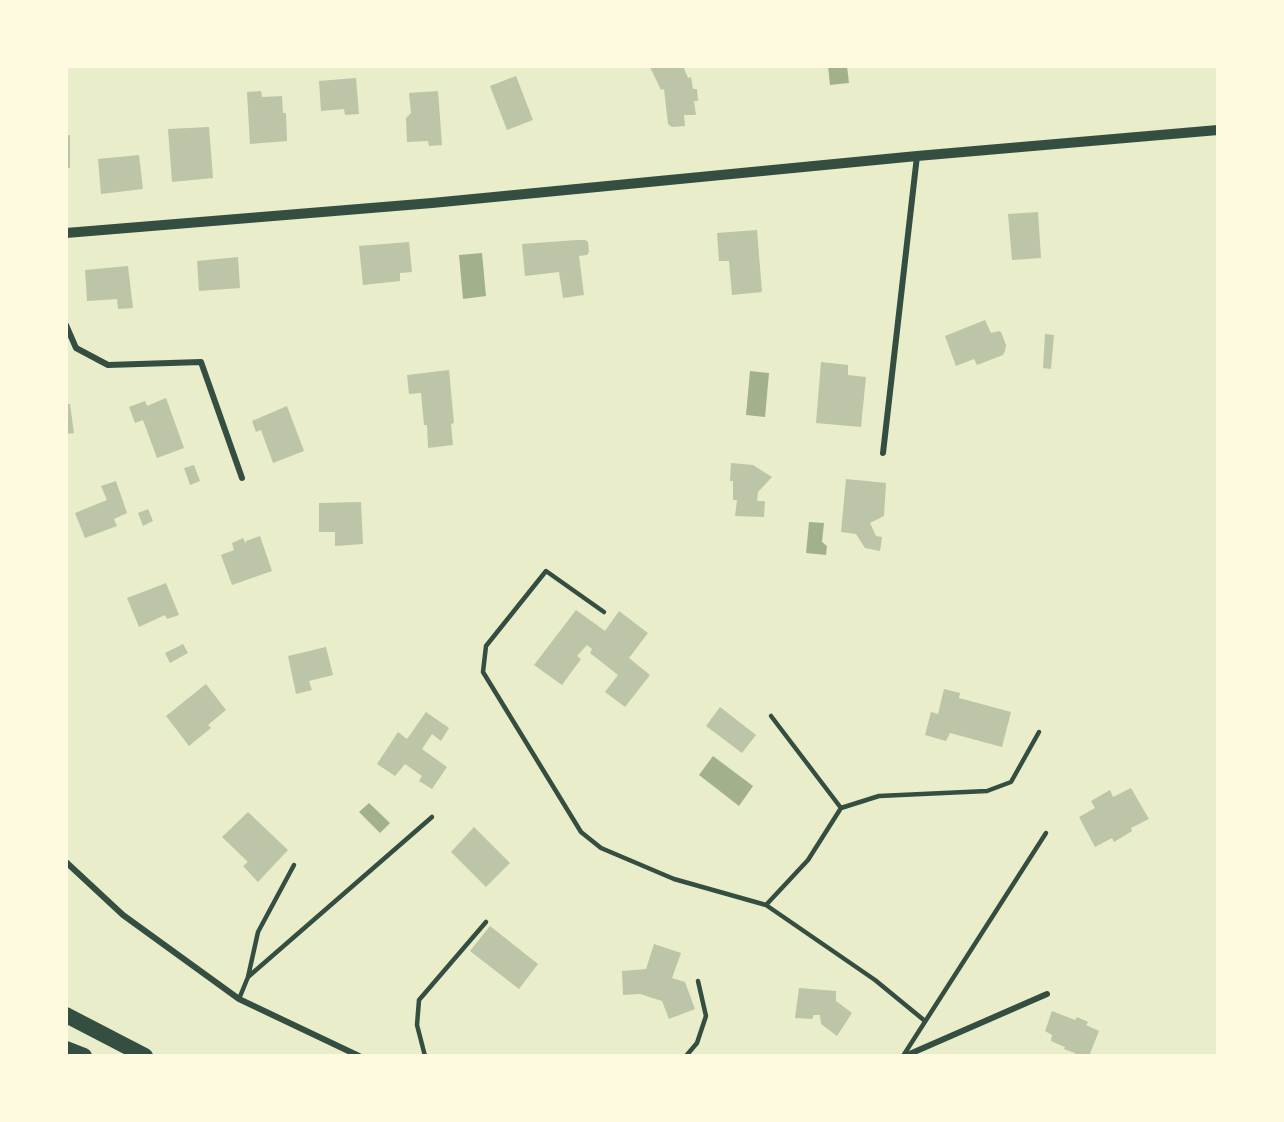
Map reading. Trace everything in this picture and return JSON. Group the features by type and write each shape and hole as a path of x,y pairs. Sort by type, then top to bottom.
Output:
{"highway":[{"path":"66,1015 145,1056"},
{"path":"66,1049 84,1056"}],"street":[{"path":"66,233 432,203 916,156 1218,130"},
{"path":"883,453 916,156"},
{"path":"66,325 76,348 108,365 201,362 242,478"},
{"path":"66,862 123,915 239,999 359,1056"},
{"path":"904,1056 1047,994"}],"lane":[{"path":"604,612 546,571 486,646 483,672 581,832 601,848 674,879 766,905 875,980 925,1021"},
{"path":"771,716 841,808"},
{"path":"766,905 808,860 841,808 879,796 987,791 1011,782 1039,732"},
{"path":"248,977 432,817"},
{"path":"904,1056 1046,833"},
{"path":"239,999 248,977 258,932 294,864"},
{"path":"425,1056 417,1025 419,1000 486,922"},
{"path":"686,1056 697,1043 706,1016 698,981"}],"shaded area":[{"path":"828,66 847,66 849,83 830,85"},
{"path":"482,253 486,296 463,299 459,255"},
{"path":"750,371 769,373 765,417 746,415"},
{"path":"809,522 824,523 822,542 827,546 826,555 806,553"},
{"path":"713,756 753,786 739,806 699,775"},
{"path":"369,803 390,823 380,833 359,812"}],"building":[{"path":"683,66 688,78 691,77 693,89 697,89 698,101 694,101 696,115 684,115 685,126 672,127 668,124 664,89 661,90 650,67"},
{"path":"516,76 533,120 507,130 490,86"},
{"path":"356,78 359,114 345,115 344,109 321,111 319,81"},
{"path":"261,91 262,97 282,96 283,113 286,113 287,141 250,144 247,92"},
{"path":"438,91 442,145 429,146 428,141 407,142 406,118 411,113 409,93"},
{"path":"209,127 213,178 172,182 168,129"},
{"path":"66,135 70,135 70,168 66,168"},
{"path":"139,155 143,189 101,194 98,159"},
{"path":"1038,212 1041,258 1012,260 1008,214"},
{"path":"757,230 762,292 732,295 729,261 719,261 717,233"},
{"path":"577,240 588,242 589,252 587,255 579,256 584,295 563,298 559,272 525,276 522,244"},
{"path":"409,242 412,272 400,273 400,281 363,285 359,246"},
{"path":"238,257 240,288 199,291 197,261"},
{"path":"128,266 133,308 118,309 117,299 87,301 85,270"},
{"path":"985,320 991,333 1001,332 1006,345 1003,355 977,365 974,359 956,366 945,336"},
{"path":"1045,334 1054,335 1051,369 1043,368"},
{"path":"821,362 848,365 848,375 866,377 861,427 816,423"},
{"path":"449,370 454,423 451,424 453,445 428,448 427,425 424,425 421,393 409,394 407,375"},
{"path":"166,398 184,448 157,458 143,420 135,423 129,407 145,401 147,406"},
{"path":"66,404 70,404 74,433 66,434"},
{"path":"287,406 304,451 273,463 261,430 256,432 252,421"},
{"path":"731,463 753,465 772,477 758,492 757,501 765,501 764,517 735,516 737,500 733,500 733,481 730,481"},
{"path":"194,465 200,481 190,485 184,468"},
{"path":"846,479 886,483 884,516 870,523 876,536 882,537 880,551 865,548 856,534 841,532"},
{"path":"116,481 127,513 114,519 117,526 85,538 75,513 107,500 101,486"},
{"path":"361,502 363,544 335,546 335,532 319,532 319,503"},
{"path":"148,509 153,521 143,526 138,513"},
{"path":"260,536 272,571 232,585 221,555 234,550 232,543 243,538 246,544 246,541"},
{"path":"166,583 179,615 167,619 165,615 139,627 127,598"},
{"path":"576,610 605,631 619,611 648,633 629,658 650,675 625,707 605,692 618,675 590,653 592,649 587,645 577,656 581,659 562,685 534,665"},
{"path":"183,644 188,653 170,663 165,653"},
{"path":"326,647 333,675 309,681 312,690 296,694 288,656"},
{"path":"206,684 226,710 208,725 211,728 189,746 166,716"},
{"path":"944,689 960,693 959,698 1011,712 1002,747 950,733 946,741 925,735 931,712 938,714"},
{"path":"720,707 756,735 742,753 706,726"},
{"path":"426,712 449,728 441,741 432,734 422,749 447,767 432,789 419,781 422,776 405,764 395,776 377,764 398,732 407,739"},
{"path":"1131,788 1149,819 1131,828 1132,831 1114,842 1112,838 1095,847 1079,817 1095,808 1091,801 1110,790 1113,797"},
{"path":"248,812 288,850 258,882 243,866 248,862 222,837"},
{"path":"474,827 510,863 486,887 451,852"},
{"path":"490,926 538,964 519,989 470,951"},
{"path":"654,944 681,953 672,978 685,982 695,1009 669,1019 662,1001 640,994 623,995 622,971 646,969"},
{"path":"799,988 836,991 836,1001 852,1013 837,1036 821,1024 820,1015 814,1015 812,1019 795,1018"},
{"path":"1052,1011 1075,1020 1077,1017 1088,1022 1086,1025 1099,1031 1089,1056 1075,1056 1075,1053 1051,1041 1052,1035 1045,1031"}]}
